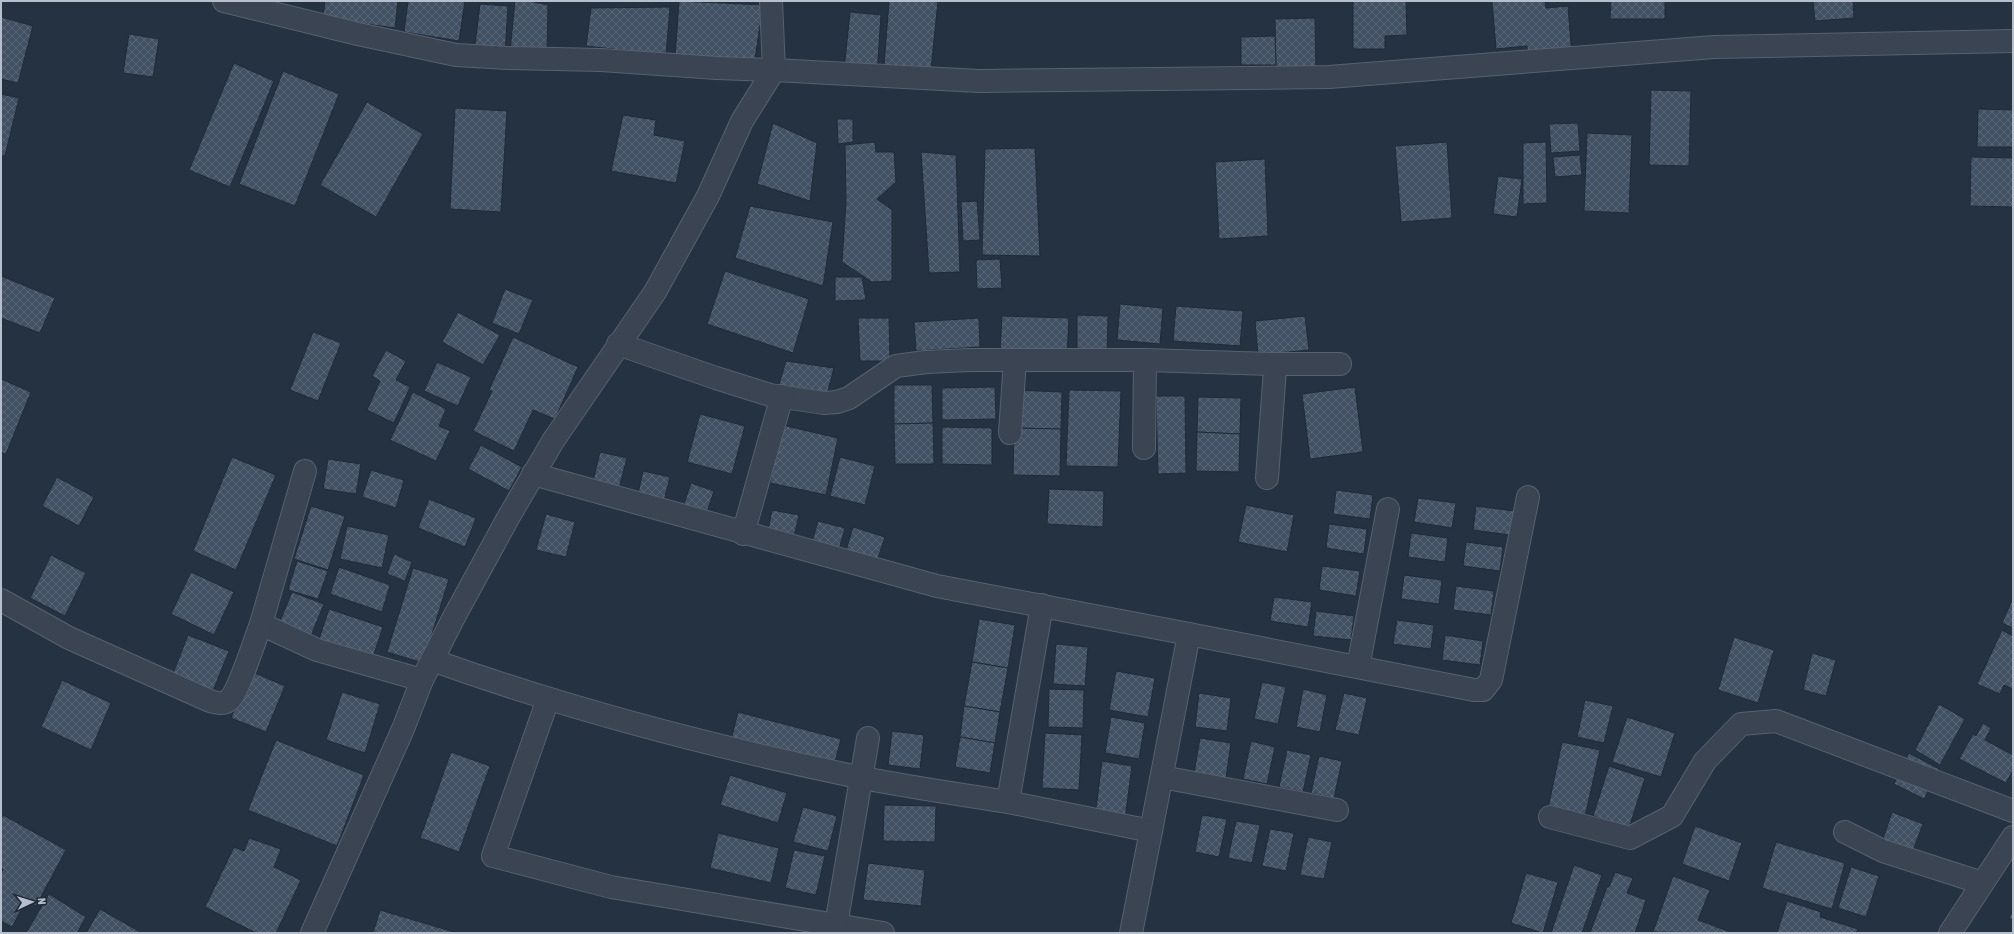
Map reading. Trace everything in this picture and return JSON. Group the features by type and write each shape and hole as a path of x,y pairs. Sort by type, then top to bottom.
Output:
{"street":[{"path":"224,1 358,34 456,55 508,58 601,60 717,68 979,81 1329,77 1714,47 2013,41"},
{"path":"772,1 774,70"},
{"path":"312,933 403,729 422,680 508,518 553,441 655,292 708,196 742,121 774,70 778,1"},
{"path":"618,344 770,395 824,403 837,402 849,398 896,366 926,362 1146,360 1271,364 1340,364"},
{"path":"1010,432 1015,360"},
{"path":"1144,448 1146,360"},
{"path":"1267,478 1275,369 1271,364"},
{"path":"743,534 782,396"},
{"path":"1,600 68,638 210,702 221,704 230,700 236,688 261,624 305,471"},
{"path":"533,474 743,534 937,586 1042,605 1120,622 1189,634 1474,690 1484,690 1491,680 1528,497"},
{"path":"1358,667 1388,509"},
{"path":"1008,802 1042,605"},
{"path":"261,624 317,650 422,680"},
{"path":"1131,933 1189,634"},
{"path":"432,660 548,699 723,747 860,777 1008,802 1151,831"},
{"path":"548,699 493,856 611,887 884,933"},
{"path":"1550,817 1630,838 1672,816 1705,760 1741,724 1776,721 2013,811"},
{"path":"836,925 860,777 868,738"},
{"path":"1162,777 1337,810"},
{"path":"1845,832 1883,851 1982,883"},
{"path":"1950,933 2013,837"}],"building":[{"path":"325,1 398,1 395,28 323,18"},
{"path":"408,1 465,1 459,41 404,32"},
{"path":"515,1 529,1 548,5 547,54 510,51"},
{"path":"679,1 763,5 754,66 675,57"},
{"path":"889,1 938,1 931,70 884,65"},
{"path":"1353,1 1406,1 1407,35 1385,36 1385,49 1353,49"},
{"path":"1492,1 1545,1 1546,8 1568,6 1572,56 1528,59 1527,46 1496,49"},
{"path":"1611,1 1665,1 1665,19 1610,19"},
{"path":"1813,1 1853,1 1854,18 1815,21"},
{"path":"480,4 508,6 505,55 474,53"},
{"path":"670,7 666,55 586,46 591,8"},
{"path":"850,12 881,15 877,75 844,70"},
{"path":"1,17 33,26 18,83 1,79"},
{"path":"1315,18 1316,73 1276,73 1275,19"},
{"path":"129,34 159,39 153,77 123,73"},
{"path":"1275,36 1276,65 1241,65 1241,37"},
{"path":"234,63 274,81 230,187 189,170"},
{"path":"283,71 339,94 295,206 239,184"},
{"path":"1651,90 1691,91 1689,166 1649,165"},
{"path":"1,94 19,98 5,156 1,155"},
{"path":"367,102 423,134 376,217 320,185"},
{"path":"455,108 507,111 501,212 450,209"},
{"path":"1978,109 2013,110 2013,147 1977,147"},
{"path":"623,115 656,120 654,135 685,141 676,183 611,171"},
{"path":"837,119 853,119 853,142 838,144"},
{"path":"773,123 817,143 810,201 757,184"},
{"path":"1578,123 1580,151 1551,153 1549,124"},
{"path":"1587,133 1632,135 1629,213 1584,211"},
{"path":"875,142 876,152 894,152 896,182 877,199 892,210 892,281 872,282 842,262 846,202 845,145"},
{"path":"1447,142 1452,218 1401,222 1395,146"},
{"path":"1546,142 1547,203 1523,204 1523,143"},
{"path":"1035,148 1040,256 982,255 985,149"},
{"path":"921,152 956,155 960,272 929,273"},
{"path":"1580,155 1582,175 1555,177 1553,157"},
{"path":"1971,157 2013,158 2013,207 1970,206"},
{"path":"1265,159 1268,236 1219,239 1215,162"},
{"path":"1498,176 1522,179 1517,217 1493,214"},
{"path":"977,201 980,240 963,241 961,202"},
{"path":"750,206 833,222 823,286 735,258"},
{"path":"1000,259 1002,288 977,289 976,260"},
{"path":"725,271 809,299 793,353 707,324"},
{"path":"1,276 55,298 40,333 1,318"},
{"path":"835,277 862,277 866,300 835,301"},
{"path":"505,289 533,300 519,334 492,323"},
{"path":"1120,304 1163,308 1160,344 1117,340"},
{"path":"1176,306 1243,311 1240,346 1173,341"},
{"path":"458,312 500,335 483,365 442,342"},
{"path":"1077,315 1108,316 1107,359 1077,359"},
{"path":"1002,316 1069,318 1067,355 1000,352"},
{"path":"1305,316 1309,350 1258,355 1255,321"},
{"path":"858,318 889,318 890,361 860,361"},
{"path":"979,318 980,347 916,351 914,322"},
{"path":"313,332 341,343 318,401 290,390"},
{"path":"513,337 578,367 555,419 533,410 514,451 473,431 492,391 489,390"},
{"path":"386,350 406,361 396,380 410,387 394,423 367,410 380,381 372,376"},
{"path":"786,361 834,368 826,398 778,388"},
{"path":"437,362 471,377 458,406 424,391"},
{"path":"1,379 31,392 6,454 1,452"},
{"path":"894,385 932,385 933,423 894,424"},
{"path":"995,387 996,419 942,420 942,388"},
{"path":"1355,387 1363,452 1310,459 1302,394"},
{"path":"1015,390 1062,392 1061,429 1014,428"},
{"path":"1069,390 1121,391 1118,467 1066,466"},
{"path":"413,392 446,409 439,426 450,431 436,461 390,440"},
{"path":"1156,396 1185,396 1186,473 1158,474"},
{"path":"1198,397 1241,398 1240,434 1197,432"},
{"path":"700,414 745,426 732,474 687,462"},
{"path":"933,423 934,464 895,464 894,424"},
{"path":"782,425 838,438 826,495 770,483"},
{"path":"942,427 992,428 992,465 942,464"},
{"path":"1014,428 1061,429 1060,476 1013,475"},
{"path":"1197,432 1240,434 1239,472 1196,471"},
{"path":"481,445 522,467 509,491 468,469"},
{"path":"600,452 627,458 618,492 592,485"},
{"path":"232,457 276,475 236,570 193,551"},
{"path":"840,457 875,466 865,505 830,496"},
{"path":"328,459 361,464 356,494 323,489"},
{"path":"371,470 404,480 396,508 362,497"},
{"path":"643,471 670,477 663,505 637,498"},
{"path":"57,477 94,497 79,526 42,506"},
{"path":"691,483 714,491 705,518 682,510"},
{"path":"1049,489 1104,491 1103,527 1047,524"},
{"path":"1336,490 1373,495 1370,519 1333,514"},
{"path":"1418,498 1456,503 1452,528 1414,522"},
{"path":"429,499 476,518 465,547 418,528"},
{"path":"1246,505 1294,515 1287,552 1238,542"},
{"path":"311,506 345,516 328,570 294,559"},
{"path":"1476,506 1514,511 1510,535 1473,530"},
{"path":"772,510 799,515 793,541 767,535"},
{"path":"546,514 575,522 566,557 536,550"},
{"path":"818,521 845,528 838,553 811,546"},
{"path":"1329,524 1367,529 1364,554 1326,548"},
{"path":"347,526 389,535 382,568 340,559"},
{"path":"853,527 885,537 876,564 845,554"},
{"path":"1411,533 1448,538 1445,562 1408,557"},
{"path":"1466,542 1503,547 1500,571 1463,566"},
{"path":"394,554 412,562 405,581 387,574"},
{"path":"51,555 86,573 65,616 30,598"},
{"path":"297,561 328,571 318,599 288,590"},
{"path":"1322,566 1360,571 1356,596 1319,590"},
{"path":"339,567 390,585 382,612 330,594"},
{"path":"413,568 449,579 423,663 387,652"},
{"path":"191,572 234,592 214,635 171,614"},
{"path":"1404,575 1442,580 1439,604 1401,599"},
{"path":"1456,586 1494,591 1491,615 1453,610"},
{"path":"292,592 324,604 308,643 276,631"},
{"path":"1274,597 1312,602 1308,627 1270,621"},
{"path":"2013,598 2013,628 2002,623"},
{"path":"329,609 383,627 372,660 318,642"},
{"path":"1316,611 1354,616 1351,640 1313,636"},
{"path":"979,619 1015,625 1008,668 972,662"},
{"path":"1397,620 1434,625 1431,649 1393,644"},
{"path":"2002,630 2013,636 2013,689 2004,685 2000,694 1977,684"},
{"path":"188,635 229,651 213,691 172,676"},
{"path":"1445,635 1483,641 1480,665 1442,660"},
{"path":"1734,637 1774,650 1758,703 1718,690"},
{"path":"1056,644 1088,647 1085,686 1053,684"},
{"path":"1812,653 1836,660 1826,696 1803,690"},
{"path":"972,662 1008,668 1000,712 964,706"},
{"path":"250,671 285,686 266,732 231,718"},
{"path":"1116,671 1155,678 1148,717 1109,710"},
{"path":"62,680 111,703 91,750 41,727"},
{"path":"1262,682 1286,687 1278,724 1254,719"},
{"path":"1049,689 1084,690 1083,728 1048,727"},
{"path":"1303,689 1327,695 1320,732 1296,727"},
{"path":"342,692 380,704 365,753 326,740"},
{"path":"1199,693 1231,698 1227,731 1195,727"},
{"path":"1344,693 1367,698 1359,735 1335,730"},
{"path":"1585,700 1613,706 1604,743 1577,737"},
{"path":"1939,704 1965,719 1940,765 1915,750"},
{"path":"964,706 1000,712 995,743 960,737"},
{"path":"738,712 841,739 834,766 731,740"},
{"path":"1111,717 1145,723 1139,759 1105,753"},
{"path":"1627,717 1675,733 1661,777 1612,762"},
{"path":"1983,723 1991,728 1985,740 2013,755 2013,770 2006,783 1959,759 1973,734 1976,736"},
{"path":"892,731 924,735 920,769 888,765"},
{"path":"1045,733 1082,735 1079,790 1042,788"},
{"path":"960,737 995,743 990,773 955,767"},
{"path":"1200,738 1231,743 1226,778 1194,773"},
{"path":"276,740 364,775 337,846 248,810"},
{"path":"1251,741 1275,747 1267,784 1243,779"},
{"path":"1562,742 1600,750 1584,821 1547,813"},
{"path":"1287,750 1311,755 1303,792 1279,787"},
{"path":"451,752 490,766 459,852 420,838"},
{"path":"1909,753 1939,769 1924,799 1894,784"},
{"path":"1319,756 1342,761 1334,798 1311,793"},
{"path":"1102,761 1132,766 1125,819 1095,816"},
{"path":"1609,766 1645,778 1629,828 1593,816"},
{"path":"730,775 787,793 778,823 720,805"},
{"path":"884,805 936,806 935,842 883,841"},
{"path":"803,807 837,816 828,851 793,842"},
{"path":"1892,812 1923,824 1912,853 1882,842"},
{"path":"3,815 66,850 36,906 26,901 12,927 1,921 1,873 3,869 1,868 1,819"},
{"path":"1202,815 1227,819 1219,857 1195,852"},
{"path":"1236,821 1260,825 1252,863 1228,858"},
{"path":"1695,826 1742,843 1729,881 1682,864"},
{"path":"1270,829 1294,833 1286,871 1262,866"},
{"path":"718,833 779,848 771,883 710,868"},
{"path":"1308,837 1332,842 1324,879 1300,875"},
{"path":"249,838 281,849 274,867 301,880 276,933 256,933 205,907 234,847 244,851"},
{"path":"1776,842 1845,863 1832,909 1762,888"},
{"path":"794,850 825,856 816,895 785,888"},
{"path":"868,863 925,870 921,906 863,900"},
{"path":"1574,865 1602,875 1582,933 1551,933"},
{"path":"1851,867 1879,876 1866,917 1838,908"},
{"path":"1615,872 1633,878 1627,893 1646,900 1635,933 1590,933 1607,887 1609,887"},
{"path":"1526,873 1558,882 1543,933 1511,923"},
{"path":"1673,876 1710,890 1698,920 1733,933 1653,932"},
{"path":"49,894 86,917 77,933 26,933"},
{"path":"1787,901 1821,912 1820,917 1858,929 1856,933 1777,933"},
{"path":"100,909 142,933 86,933"},
{"path":"380,910 454,932 373,933"},
{"path":"2013,911 2013,920 2009,918"}]}
